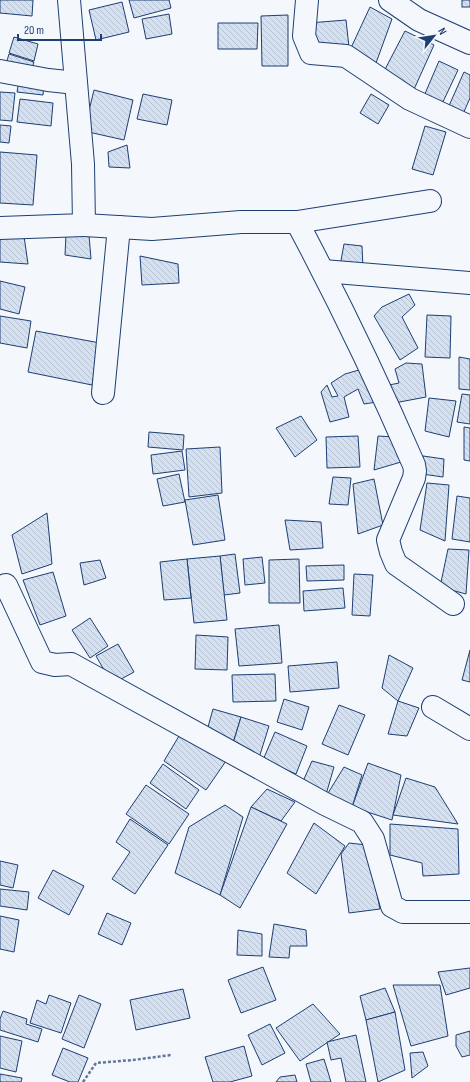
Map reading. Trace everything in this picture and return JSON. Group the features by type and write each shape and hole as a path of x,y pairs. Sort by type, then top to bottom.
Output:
{"street":[{"path":"69,0 83,164 84,225"},
{"path":"307,0 304,36 311,54 346,56 410,99 470,127"},
{"path":"390,0 419,20 470,43"},
{"path":"0,71 48,80 76,83"},
{"path":"0,228 84,225 152,229 241,222 297,222 430,201"},
{"path":"297,222 323,271 381,390 415,471 414,478 388,540 390,552 396,564 453,604"},
{"path":"103,393 119,227"},
{"path":"323,271 470,283"},
{"path":"0,587 6,585 42,662 55,665 71,664 82,669 325,804 362,822 373,839 392,906 403,912 470,912"},
{"path":"433,707 470,729"}],"path":[{"path":"83,1082 96,1063 171,1055"}],"building":[{"path":"0,0 33,0 32,16 0,13"},
{"path":"129,0 169,0 171,8 134,18"},
{"path":"462,0 470,0 470,7 462,7"},
{"path":"122,2 129,32 96,40 89,10"},
{"path":"370,7 392,19 376,63 350,50"},
{"path":"169,14 172,34 146,39 142,19"},
{"path":"288,15 288,66 262,66 261,16"},
{"path":"346,20 349,47 311,50 309,23"},
{"path":"218,23 258,23 257,49 218,49"},
{"path":"405,31 434,45 411,96 381,77"},
{"path":"14,37 38,44 34,61 9,53"},
{"path":"9,54 34,62 31,71 6,64"},
{"path":"439,61 458,70 442,104 424,96"},
{"path":"464,72 470,75 470,98 463,114 448,108"},
{"path":"19,80 44,83 43,95 17,92"},
{"path":"94,90 133,100 124,140 84,131"},
{"path":"0,92 15,93 12,121 0,120"},
{"path":"143,94 172,100 167,125 137,119"},
{"path":"371,94 389,105 378,124 360,113"},
{"path":"20,99 53,103 51,126 17,122"},
{"path":"0,125 11,126 9,143 0,142"},
{"path":"425,126 446,132 433,175 412,169"},
{"path":"127,145 130,168 109,167 108,152"},
{"path":"0,152 37,155 33,205 0,203"},
{"path":"66,234 89,235 91,259 65,255"},
{"path":"24,236 28,264 0,262 0,238"},
{"path":"344,244 362,246 363,268 340,266"},
{"path":"140,256 178,264 179,283 142,285"},
{"path":"0,281 25,287 19,314 0,309"},
{"path":"409,294 415,305 402,317 418,348 400,360 374,316 382,307"},
{"path":"427,315 451,316 450,358 425,357"},
{"path":"0,316 31,321 27,348 0,343"},
{"path":"36,331 100,343 92,385 28,372"},
{"path":"459,357 470,359 470,390 459,389"},
{"path":"406,363 422,364 426,397 389,404 384,386 399,383 395,369"},
{"path":"359,370 377,402 364,404 358,389 344,397 349,417 330,422 321,392 327,385 332,397 338,396 331,383 345,374"},
{"path":"462,394 470,395 470,424 457,422"},
{"path":"429,398 456,401 449,437 425,431"},
{"path":"301,416 317,440 295,457 276,428"},
{"path":"464,427 470,428 470,461 464,460"},
{"path":"149,432 184,435 183,450 148,447"},
{"path":"358,436 360,467 327,468 326,437"},
{"path":"378,436 394,437 401,462 374,470"},
{"path":"220,447 222,493 189,497 186,449"},
{"path":"182,451 185,470 153,474 151,455"},
{"path":"423,456 444,459 443,477 422,474"},
{"path":"179,474 185,502 163,506 157,479"},
{"path":"333,477 351,478 348,505 329,504"},
{"path":"374,479 383,525 358,534 353,484"},
{"path":"427,483 449,485 445,541 420,530"},
{"path":"218,495 225,540 193,545 185,500"},
{"path":"457,496 470,498 470,542 452,539"},
{"path":"47,513 52,564 22,574 12,535"},
{"path":"285,520 321,522 323,548 290,550"},
{"path":"448,549 469,550 466,594 440,587"},
{"path":"235,554 240,593 224,595 220,556"},
{"path":"220,556 227,620 194,623 187,559"},
{"path":"262,557 265,583 245,585 243,559"},
{"path":"187,559 191,598 164,600 160,562"},
{"path":"299,559 300,603 269,603 269,560"},
{"path":"100,560 106,578 84,585 80,563"},
{"path":"344,565 344,580 307,581 306,566"},
{"path":"53,572 66,616 40,625 23,580"},
{"path":"354,574 373,575 370,616 352,615"},
{"path":"343,588 345,608 304,611 303,591"},
{"path":"90,618 108,646 90,658 72,630"},
{"path":"279,625 282,663 239,666 235,629"},
{"path":"196,635 228,637 227,670 195,669"},
{"path":"118,644 134,672 112,684 96,656"},
{"path":"470,650 470,682 462,680"},
{"path":"389,655 413,668 398,701 382,688"},
{"path":"337,662 339,688 290,692 288,666"},
{"path":"275,674 276,701 233,702 232,675"},
{"path":"284,699 309,707 302,730 277,722"},
{"path":"398,701 419,708 407,736 388,734"},
{"path":"339,705 365,715 348,755 322,744"},
{"path":"213,709 241,717 233,743 206,734"},
{"path":"241,717 269,726 259,758 231,750"},
{"path":"275,732 307,746 296,774 263,760"},
{"path":"179,736 226,761 206,790 164,761"},
{"path":"312,761 334,767 325,798 300,788"},
{"path":"368,763 401,775 392,820 352,807"},
{"path":"163,764 199,790 186,809 150,783"},
{"path":"344,767 362,775 352,807 325,798"},
{"path":"406,778 435,787 458,824 393,815"},
{"path":"146,785 189,814 169,844 126,814"},
{"path":"267,789 295,802 281,821 251,807"},
{"path":"225,805 243,817 220,895 175,873 189,827"},
{"path":"251,807 287,824 240,908 220,895"},
{"path":"130,819 168,845 135,894 112,879 130,852 116,842"},
{"path":"314,823 345,846 316,894 287,873"},
{"path":"390,824 458,829 459,874 423,876 422,863 390,855"},
{"path":"349,843 367,845 380,909 349,913 341,854"},
{"path":"0,861 18,865 13,888 0,885"},
{"path":"53,870 84,886 69,915 38,898"},
{"path":"0,889 29,892 27,910 0,906"},
{"path":"107,913 131,923 122,945 98,934"},
{"path":"0,916 19,920 14,952 0,949"},
{"path":"274,924 306,930 307,946 290,946 289,958 269,957"},
{"path":"238,930 262,934 262,956 237,955"},
{"path":"263,967 276,1000 241,1013 228,980"},
{"path":"470,968 470,988 446,995 438,972"},
{"path":"393,985 440,985 448,1036 411,1046"},
{"path":"385,988 395,1012 366,1020 360,996"},
{"path":"183,989 190,1018 136,1030 130,1000"},
{"path":"49,995 71,1003 61,1033 30,1023 37,1000 46,1004"},
{"path":"79,995 101,1004 84,1048 62,1039"},
{"path":"313,1004 340,1034 300,1061 276,1028"},
{"path":"3,1011 27,1019 26,1024 42,1029 38,1042 0,1030 0,1019"},
{"path":"395,1012 405,1070 378,1082 366,1020"},
{"path":"270,1024 285,1053 262,1065 248,1035"},
{"path":"470,1031 470,1055 462,1057 456,1046 456,1035"},
{"path":"356,1035 366,1082 346,1082 341,1058 331,1060 327,1042"},
{"path":"0,1036 22,1041 16,1072 0,1068"},
{"path":"244,1046 252,1076 230,1082 213,1082 205,1057"},
{"path":"63,1048 88,1058 78,1082 70,1082 52,1075"},
{"path":"423,1052 428,1066 412,1078 410,1053"},
{"path":"324,1059 331,1082 311,1082 306,1064"},
{"path":"0,1074 22,1078 21,1082 0,1082"},
{"path":"295,1075 297,1082 276,1082 280,1077"}]}
